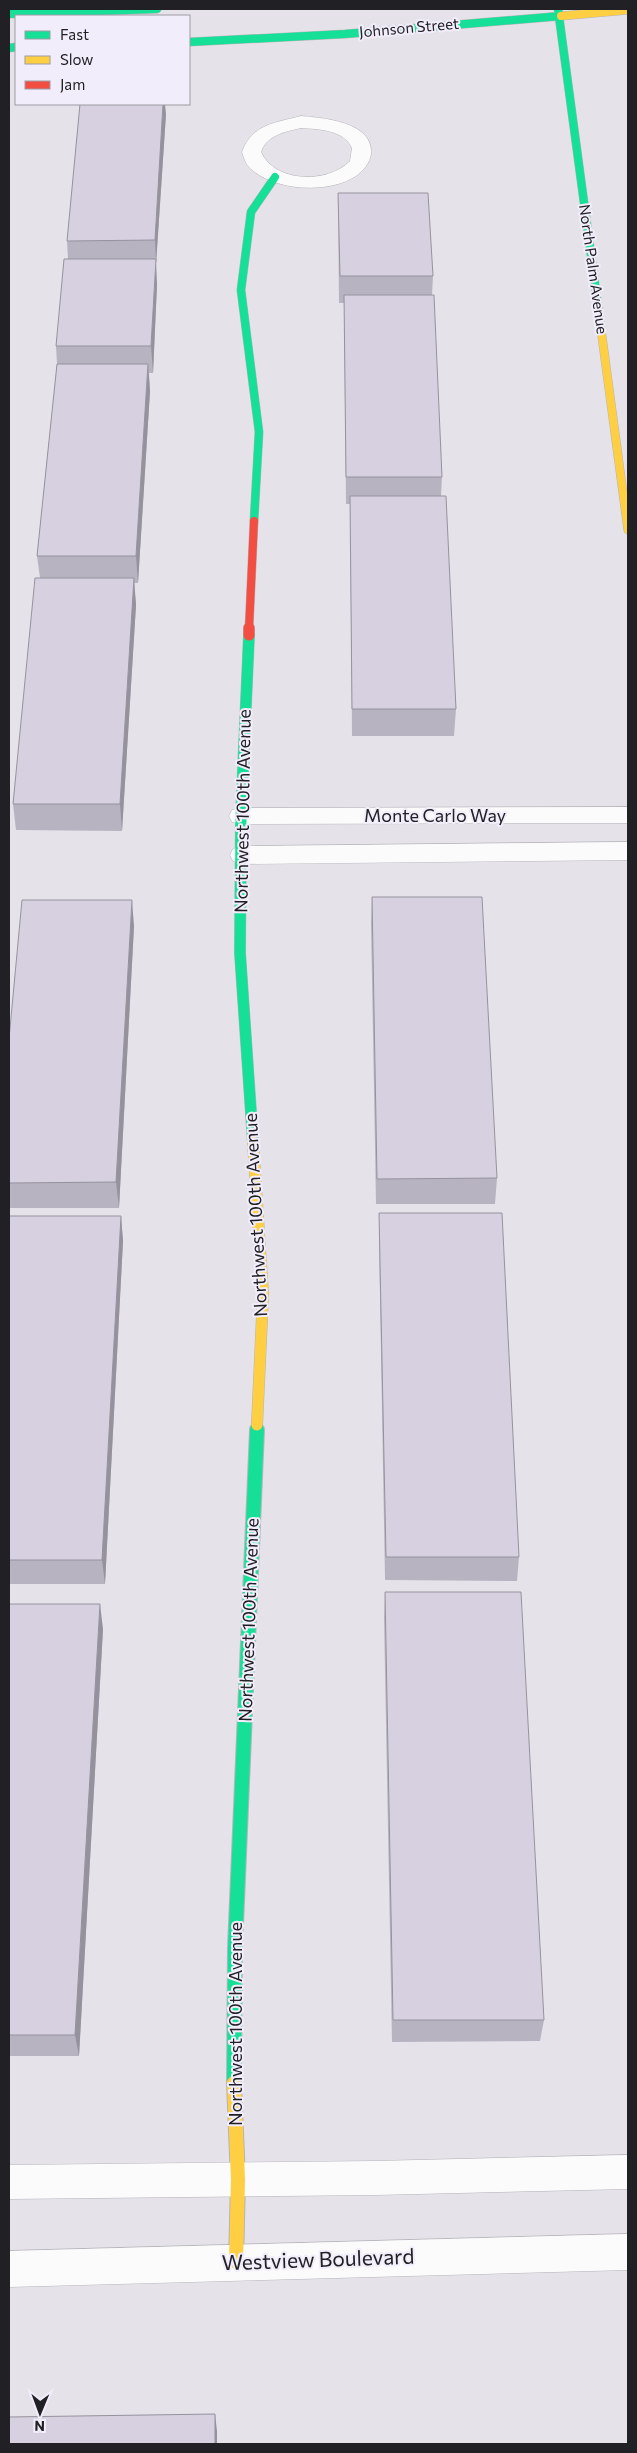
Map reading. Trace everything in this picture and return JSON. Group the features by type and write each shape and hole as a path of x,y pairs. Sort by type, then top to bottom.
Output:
{"street":[{"path":"9,14 157,9"},
{"name":"Johnson Street","path":"190,42 345,34 559,12 628,10"},
{"name":"North Palm Avenue","path":"559,12 628,530"},
{"path":"320,122 338,127 350,133 359,141 363,151 361,160 353,169 341,176 308,182 274,177 261,170 252,160 250,150 256,140 266,131 282,124 320,122"},
{"name":"Northwest 100th Avenue","path":"236,2262 238,2180 234,2098 235,1948 262,1295 240,954 242,816 259,432 241,290 251,212 274,177"},
{"name":"Monte Carlo Way","path":"242,816 628,815"},
{"name":"Monte Carlo Way","path":"242,855 628,851"},
{"path":"9,2182 238,2180 628,2172"},
{"name":"Westview Boulevard","path":"9,2269 628,2252"}],"building":[{"path":"80,105 163,105 155,240 67,241"},
{"path":"338,193 428,193 433,276 340,276"},
{"path":"64,259 156,259 151,346 56,346"},
{"path":"344,295 434,295 442,477 346,477"},
{"path":"57,364 148,364 136,556 37,556"},
{"path":"350,496 446,496 456,709 352,709"},
{"path":"35,578 134,578 120,804 13,804"},
{"path":"372,897 482,897 497,1178 377,1179"},
{"path":"22,900 132,900 116,1182 9,1183 9,1039"},
{"path":"379,1213 502,1213 519,1557 386,1557"},
{"path":"9,1216 121,1216 102,1560 9,1560"},
{"path":"385,1592 521,1592 544,2020 393,2020"},
{"path":"9,1604 100,1604 75,2035 9,2035"},
{"path":"215,2414 215,2444 9,2444 9,2417"}],"traffic: fast":[{"path":"9,14 157,9"},
{"path":"558,9 601,329"},
{"path":"190,42 345,34 561,16"},
{"path":"9,48 15,47"},
{"path":"254,521 259,432 241,290 251,212 275,177"},
{"path":"249,635 241,816 240,953 253,1142"},
{"path":"234,2083 235,1948 257,1425"}],"traffic: slow":[{"path":"561,16 628,10"},
{"path":"601,329 628,530"},
{"path":"253,1142 263,1295 257,1425"},
{"path":"234,2083 238,2180 236,2262"}],"traffic: jam":[{"path":"249,635 254,521"}]}
